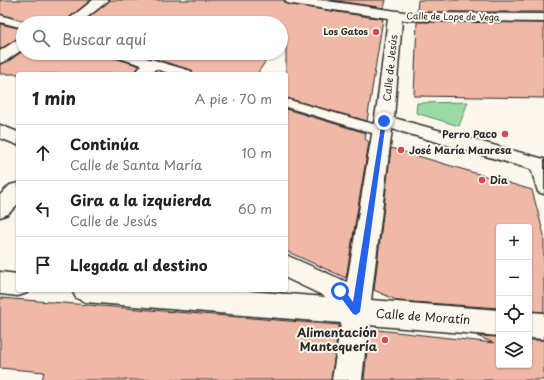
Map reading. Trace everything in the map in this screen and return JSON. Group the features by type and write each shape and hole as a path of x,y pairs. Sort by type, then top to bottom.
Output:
{"street":[{"path":"80,16 102,0"},
{"name":"Calle de Lope de Vega","path":"292,0 388,9 411,17 544,18"},
{"name":"Calle de Jesús","path":"347,380 383,126 388,9"},
{"path":"0,18 16,23"},
{"path":"0,58 16,47"},
{"path":"130,60 147,69 170,72"},
{"path":"288,103 541,165 544,188"},
{"path":"0,131 16,138"},
{"path":"0,208 16,193"},
{"path":"288,267 340,291 356,312"},
{"path":"0,283 16,285"},
{"name":"Calle de Moratín","path":"110,292 496,323"},
{"path":"532,325 544,326"}],"green space":[{"path":"468,102 459,126 416,113 417,103"}],"building":[{"path":"0,0 91,0 72,16 16,16 16,19 0,14"},
{"path":"110,0 284,0 286,4 383,19 367,121 288,99 288,72 286,72 286,60 288,60 288,16 91,16"},
{"path":"331,0 386,0 384,8"},
{"path":"418,0 544,0 544,12 417,12"},
{"path":"417,22 544,23 544,98 414,96"},
{"path":"0,24 16,27 16,40 0,49"},
{"path":"16,56 16,60 121,60 140,66 135,72 16,72 16,74 0,74 0,64 7,62"},
{"path":"157,60 266,60 258,72 192,72 191,70"},
{"path":"288,110 366,133 365,139 369,142 346,278 288,252"},
{"path":"391,148 532,190 544,235 544,312 532,311 532,224 496,224 496,308 398,301 374,290"},
{"path":"0,298 339,325 331,380 42,380 44,372 0,368"},
{"path":"369,329 494,343 477,336 496,337 496,368 532,368 532,340 544,340 544,380 364,380"}],"place":[{"name":"Los Gatos","path":"376,32"},
{"name":"Perro Paco","path":"505,134"},
{"name":"José María Manresa","path":"401,150"},
{"name":"Dia","path":"482,180"},
{"name":"Alimentación Mantequería","path":"385,340"}],"route":[{"path":"340,291 356,312 384,121"}]}
